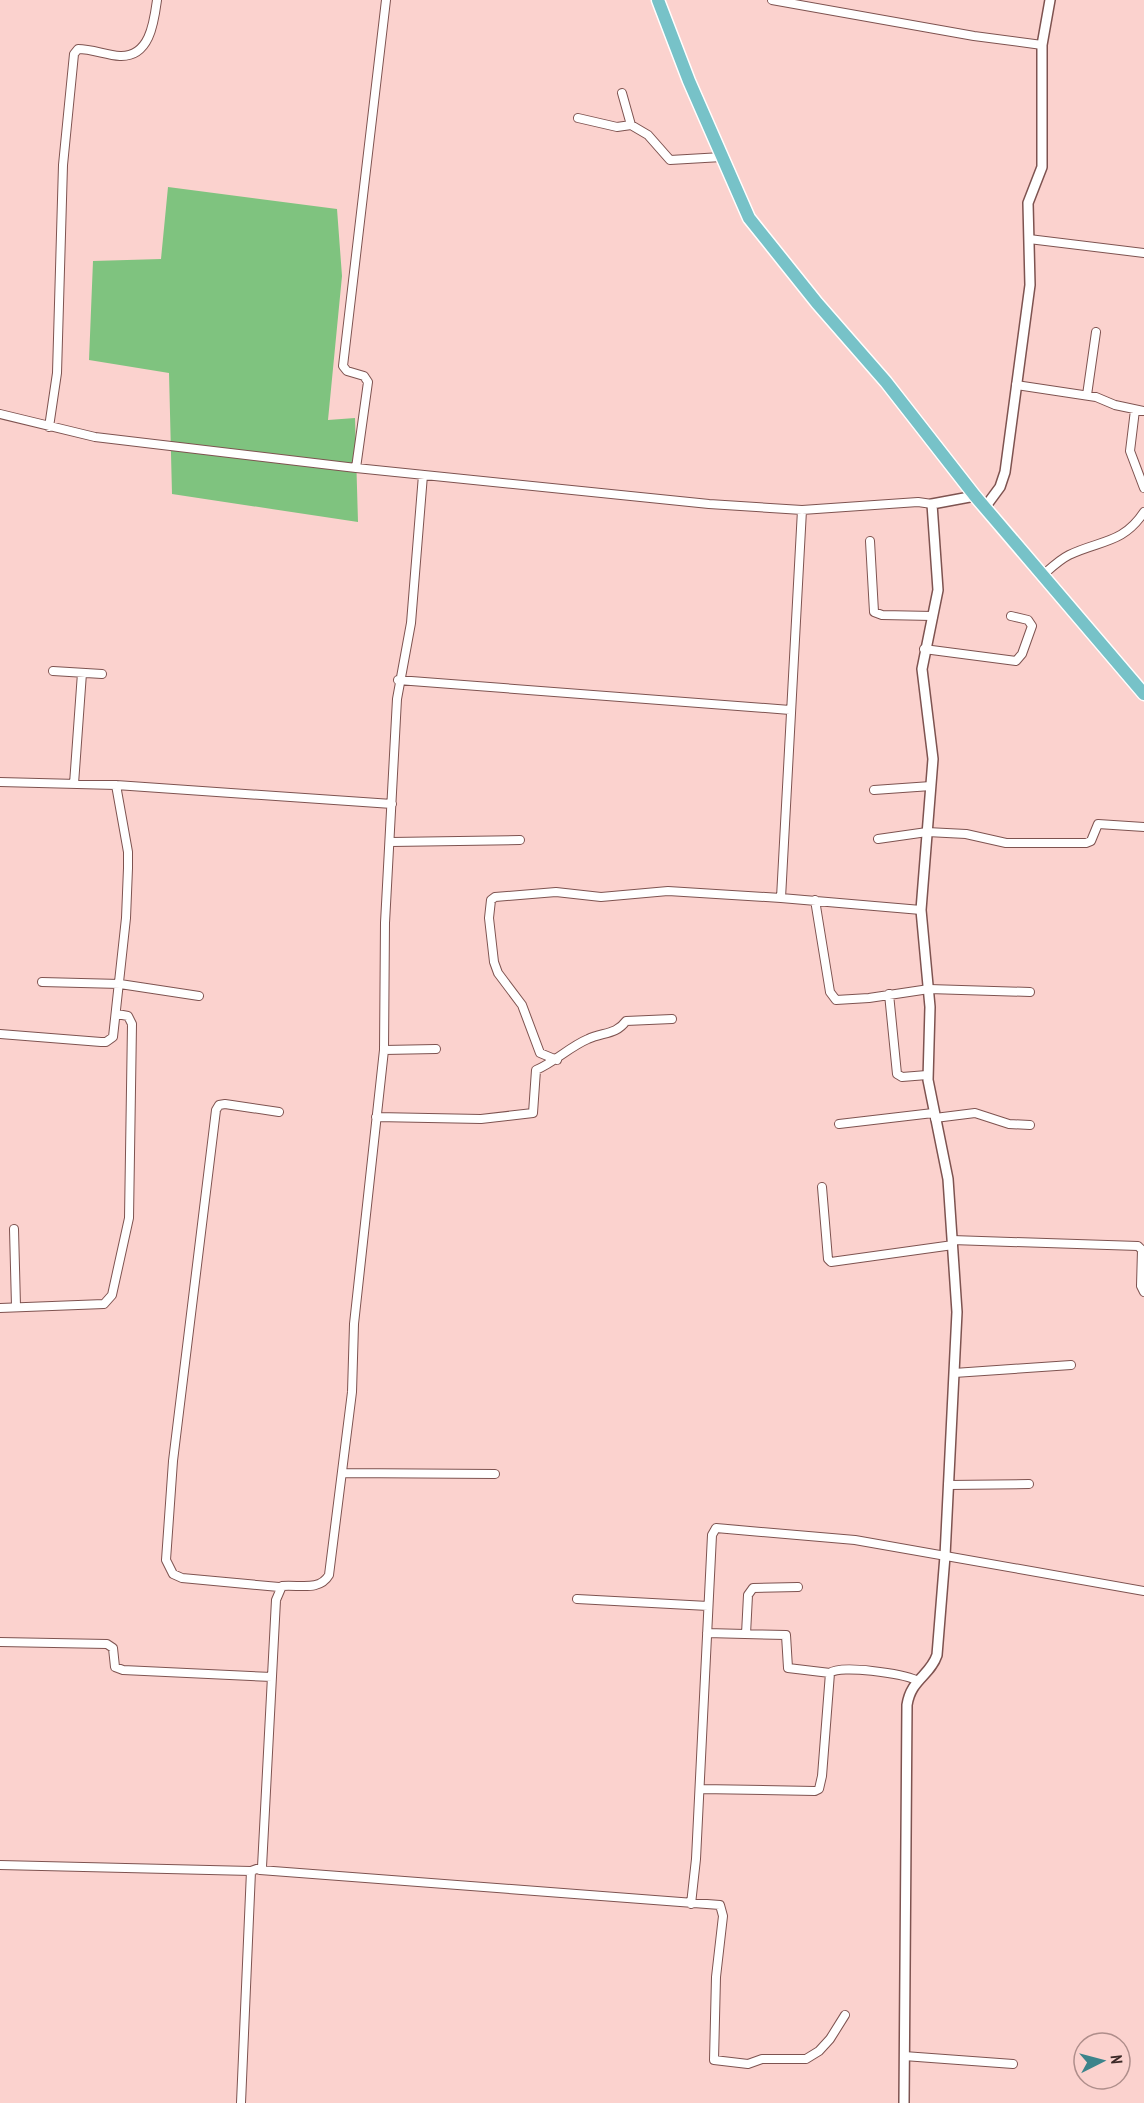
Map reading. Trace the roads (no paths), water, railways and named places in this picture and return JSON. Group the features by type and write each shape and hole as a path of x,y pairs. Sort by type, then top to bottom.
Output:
{"main road":[{"path":"658,0 673,42 749,219 817,303 886,382 975,496 986,506 1144,694"}],"street":[{"path":"49,427 57,373 63,165 74,54 78,49 120,56 132,54 148,39 153,28 157,0"},
{"path":"356,468 368,382 364,376 347,371 343,366 386,0"},
{"path":"772,0 974,36 1042,45"},
{"path":"986,506 1000,486 1005,472 1030,285 1028,203 1042,167 1042,45 1050,0"},
{"path":"622,93 631,125"},
{"path":"578,118 617,127 631,125 648,135 670,160 722,157"},
{"path":"1029,239 1144,253"},
{"path":"1087,395 1096,332"},
{"path":"1016,384 1087,395 1140,411 1130,451 1144,488"},
{"path":"0,414 95,437 356,468 709,504 802,510 918,502 932,504 975,496"},
{"path":"279,1112 225,1104 219,1105 216,1110 173,1461 166,1560 173,1574 182,1578 279,1587 315,1586 322,1584 329,1575 352,1392 354,1324 384,1050 385,922 398,680 411,623 423,475"},
{"path":"903,2103 907,1705 916,1680 929,1669 937,1654 945,1556 957,1312 947,1168 927,1075 929,989 921,910 931,786 932,737 922,669 924,649 938,590 932,504"},
{"path":"781,898 802,510"},
{"path":"1043,575 1068,555 1119,537 1130,530 1144,512"},
{"path":"870,541 874,612 882,615 933,616"},
{"path":"924,649 1016,660 1022,654 1032,626 1028,620 1011,616"},
{"path":"53,671 102,674"},
{"path":"74,784 81,673"},
{"path":"398,680 790,710"},
{"path":"0,782 116,785 392,804"},
{"path":"0,1034 106,1042 113,1037 120,984 128,852 116,785"},
{"path":"874,790 931,786"},
{"path":"878,838 927,831 966,834 1006,843 1058,844 1091,841 1098,824 1144,827"},
{"path":"391,842 520,840"},
{"path":"557,1060 540,1053 522,1005 498,973 489,933 491,900 556,892 601,897 668,891 815,900 921,910"},
{"path":"815,900 832,997 840,1000 929,989 1030,992"},
{"path":"42,982 120,984 199,996"},
{"path":"889,994 897,1074 902,1077 927,1075"},
{"path":"0,1308 104,1304 112,1295 129,1218 132,1023 128,1016 117,1014"},
{"path":"376,1117 481,1119 533,1113 536,1106 534,1072 557,1060 589,1038 616,1031 626,1021 672,1019"},
{"path":"384,1050 436,1049"},
{"path":"839,1124 975,1113 1009,1124 1030,1125"},
{"path":"822,1187 828,1259 831,1262 953,1243 1138,1246 1142,1250 1141,1286 1144,1292"},
{"path":"14,1229 16,1306"},
{"path":"954,1373 1071,1365"},
{"path":"342,1473 495,1474"},
{"path":"948,1485 1029,1484"},
{"path":"691,1904 700,1789 712,1535 716,1528 824,1536 1144,1591"},
{"path":"260,1870 266,1821 276,1600 279,1587"},
{"path":"746,1634 748,1595 753,1588 798,1587"},
{"path":"577,1599 708,1606"},
{"path":"707,1633 786,1635 788,1668 830,1673 840,1669 902,1675 916,1680"},
{"path":"0,1642 107,1644 114,1648 115,1667 123,1670 272,1677"},
{"path":"700,1789 807,1792 819,1789 830,1673"},
{"path":"0,1865 260,1870 691,1904 716,1904 722,1909 716,1977 714,2060 748,2064 762,2058 806,2059 830,2040 845,2014"},
{"path":"241,2103 251,1870"},
{"path":"904,2056 1013,2064"}]}
